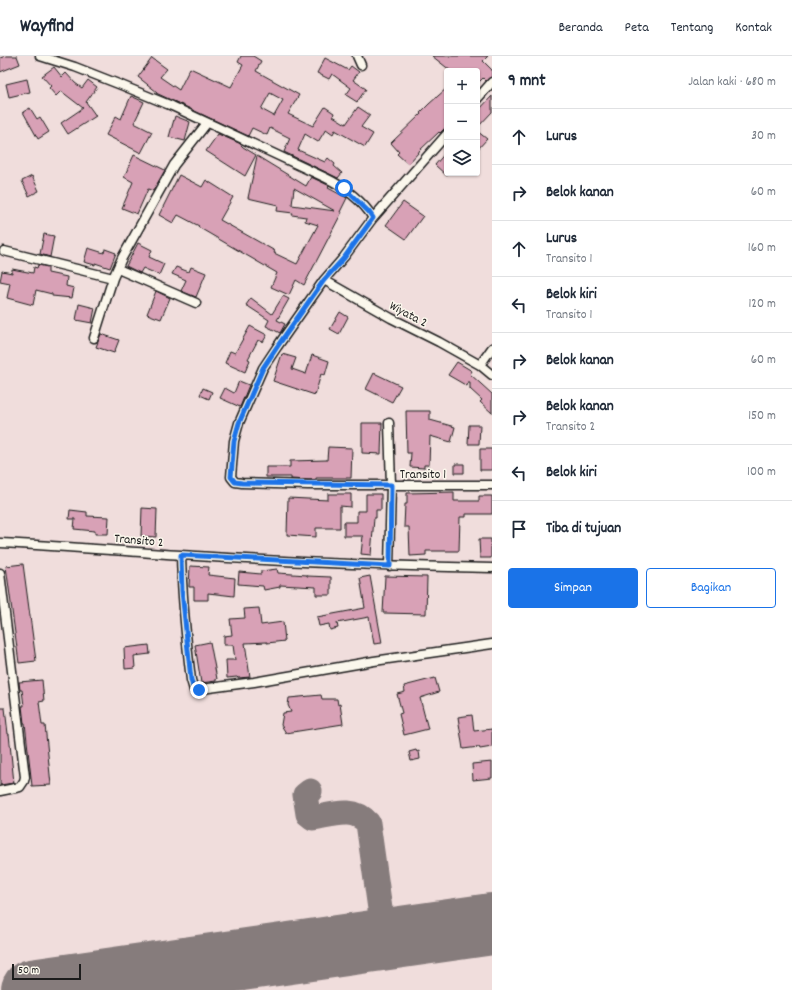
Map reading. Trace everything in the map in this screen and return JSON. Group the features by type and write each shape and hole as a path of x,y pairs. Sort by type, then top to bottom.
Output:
{"street":[{"path":"40,56 53,58 172,106 338,184 369,212 373,218"},
{"path":"357,56 361,65"},
{"path":"480,96 492,82"},
{"path":"94,338 113,278 145,215 174,165 207,123"},
{"path":"324,280 344,258 373,218 444,137"},
{"path":"4,251 113,278"},
{"path":"118,269 196,303"},
{"name":"Transito 1","path":"324,280 263,368 239,423 234,441 232,480 242,483 492,485"},
{"name":"Wiyata 2","path":"324,280 391,318 480,365 492,375"},
{"path":"480,365 492,348"},
{"path":"390,423 390,566"},
{"name":"Transito 2","path":"0,543 105,548 181,555 390,566 492,568"},
{"path":"181,555 184,616 191,680 194,690 374,661 492,644"},
{"path":"0,573 2,616 25,777 20,787 0,791"}],"building":[{"path":"6,56 17,56 20,64 0,72 0,58"},
{"path":"241,56 253,56 261,61 256,71 299,95 288,114 313,126 325,107 334,113 333,116 346,124 358,107 370,115 361,127 373,134 365,147 335,130 333,134 326,129 318,142 305,134 298,150 325,162 328,158 342,173 338,178 284,152 290,138 270,128 267,135 252,128 248,136 156,93 157,92 138,77 152,58 167,69 160,77 179,90 190,68 231,87 243,65 238,62","holes":["270,93 283,100 274,116 261,109"]},
{"path":"432,56 488,56 483,61 492,70 492,77 486,81 483,78 480,81 480,68 447,68"},
{"path":"325,58 348,70 351,66 359,72 353,80 366,89 357,102 346,95 351,88 332,74 329,79 317,73"},
{"path":"54,67 62,77 66,73 82,88 88,80 97,87 86,102 96,116 68,134 61,123 83,108 61,91 56,96 49,88 51,86 42,76"},
{"path":"27,79 30,92 9,97 6,84"},
{"path":"444,91 444,129 419,151 408,164 397,154 399,152 391,143 421,114 420,113"},
{"path":"131,96 144,102 134,123 152,132 141,153 106,135 116,116 121,119"},
{"path":"492,96 492,112 480,125 480,109"},
{"path":"30,108 37,119 40,117 49,132 38,139 23,112"},
{"path":"175,116 190,122 185,141 169,137"},
{"path":"480,133 487,139 480,147"},
{"path":"218,134 239,143 256,155 245,176 206,151"},
{"path":"444,154 444,173 435,165"},
{"path":"134,155 165,170 153,191 148,189 137,214 122,208 133,182 124,177"},
{"path":"257,156 306,186 311,177 330,186 328,188 347,198 340,212 342,212 304,285 296,280 289,295 271,287 277,273 178,215 173,223 159,215 179,175 202,187 206,180 233,197 220,220 275,251 274,253 297,264 318,225 305,221 306,217 292,215 293,213 277,211 278,205 248,198","holes":["294,188 335,211 292,205"]},
{"path":"32,176 39,191 29,196 22,181"},
{"path":"403,202 423,216 406,239 386,225"},
{"path":"44,234 54,236 50,257 40,254"},
{"path":"138,243 152,250 149,257 164,264 159,275 143,268 140,273 126,266"},
{"path":"88,248 104,253 105,249 116,253 110,268 95,263 95,265 84,262"},
{"path":"38,265 48,267 48,273 67,277 66,286 74,288 72,298 52,296 52,294 36,290 33,305 7,298 10,283 0,281 2,271 12,273 12,269 33,273 34,267 37,268"},
{"path":"176,267 189,272 191,267 206,273 196,297 181,291 186,280 172,274"},
{"path":"156,291 170,298 161,319 147,314"},
{"path":"283,296 289,299 277,320 285,324 280,333 266,326 269,320 246,305 251,298 272,314"},
{"path":"79,304 95,308 92,323 76,320"},
{"path":"340,312 348,317 339,334 330,329"},
{"path":"250,326 267,335 263,342 258,340 248,359 250,360 245,372 225,363 230,351 235,353"},
{"path":"101,334 119,340 114,353 96,347"},
{"path":"282,354 296,358 292,369 306,374 312,355 329,361 325,375 321,374 315,395 273,381"},
{"path":"457,362 472,371 470,374 492,394 492,413 480,402 482,400 470,389 470,382 468,382 467,386 448,375"},
{"path":"374,373 401,386 392,402 366,389"},
{"path":"239,381 249,385 240,407 220,398 225,388 234,393"},
{"path":"203,388 212,392 209,399 200,395"},
{"path":"406,411 430,411 430,420 455,427 451,442 430,436 429,465 424,465 424,468 410,467 411,453 407,453"},
{"path":"362,423 382,423 381,454 362,453"},
{"path":"469,425 480,425 479,444 468,444"},
{"path":"328,447 352,448 351,478 316,478 316,480 308,480 291,479 291,477 266,477 266,467 290,467 290,461 327,460"},
{"path":"480,449 492,449 492,470 480,470"},
{"path":"455,464 464,464 464,473 455,473"},
{"path":"454,492 454,501 479,501 479,496 492,496 492,514 466,514 466,517 460,517 459,551 426,551 426,555 410,556 409,527 404,527 407,493"},
{"path":"328,494 351,494 351,507 340,506 340,528 316,528 316,537 287,535 288,498 328,500"},
{"path":"366,494 381,494 381,510 376,510 376,518 374,518 371,555 361,554 363,536 344,536 344,522 357,522 357,511 366,511"},
{"path":"142,508 157,509 156,537 141,536"},
{"path":"70,510 87,512 87,516 109,517 108,534 95,534 95,531 74,529 75,519 69,519"},
{"path":"479,539 491,539 491,558 480,558"},
{"path":"23,564 36,661 19,663 6,566"},
{"path":"190,566 209,567 208,575 235,578 234,596 208,593 208,600 194,600 194,587 189,587"},
{"path":"277,569 278,573 331,577 331,595 316,595 316,587 280,585 280,587 264,590 263,586 238,584 239,572 261,574 261,571"},
{"path":"370,576 382,643 374,644 369,617 337,623 338,628 330,630 329,624 319,626 317,617 365,608 360,578"},
{"path":"385,576 427,577 426,614 383,613"},
{"path":"259,608 261,625 283,622 285,641 245,643 250,677 227,678 226,660 235,660 233,645 224,645 224,636 232,635 230,619 245,618 244,609"},
{"path":"210,642 217,679 216,681 201,683 195,645"},
{"path":"149,645 150,654 134,656 135,668 125,669 124,648"},
{"path":"435,678 439,692 420,698 428,729 404,735 399,714 402,713 397,694 405,692 404,686"},
{"path":"42,680 44,701 39,702 42,725 45,725 51,785 32,786 22,706 24,706 22,690 20,690 19,682"},
{"path":"321,695 322,699 337,699 338,705 340,704 343,724 286,733 281,725 283,713 291,712 288,705 289,698"},
{"path":"0,708 5,708 14,783 0,785"},
{"path":"472,715 474,731 492,729 492,747 463,749 458,717"},
{"path":"416,750 417,752 419,751 420,759 411,761 409,752"},
{"path":"492,762 492,778 473,780 472,764"}],"taxiway":[{"path":"310,791 305,795 308,814 313,818 349,813 362,818 368,823 381,916 376,931 364,943"},
{"path":"381,916 392,929 407,937"}],"runway":[{"path":"32,990 492,924"}],"route":[{"path":"199,690 194,690 191,680 182,591 181,555 390,566 391,485 242,483 235,482 231,477 234,441 239,423 263,368 324,280 344,258 350,248 372,221 373,218 369,212 344,188"}]}
